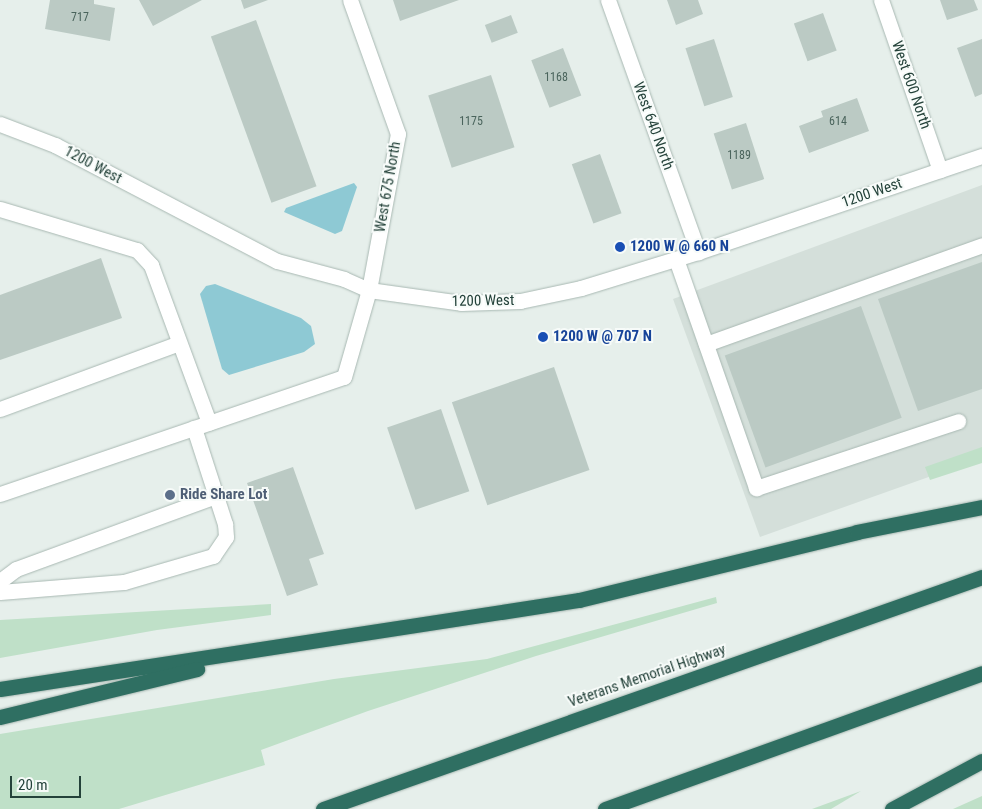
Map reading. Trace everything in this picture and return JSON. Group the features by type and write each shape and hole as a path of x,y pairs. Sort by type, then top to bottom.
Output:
{"highway":[{"path":"0,689 284,648 580,600 857,532 982,507"},
{"name":"Veterans Memorial Highway","path":"323,809 982,577"},
{"path":"0,717 284,648"},
{"path":"605,809 982,672"},
{"path":"892,809 982,761"}],"street":[{"name":"West 675 North","path":"210,423 344,377 368,290 398,134 350,0"},
{"name":"West 640 North","path":"608,0 698,252"},
{"name":"West 600 North","path":"881,0 940,170"},
{"name":"1200 West","path":"0,124 55,145 277,261 344,279 368,290 461,303 520,301 581,288 698,252 982,156"},
{"path":"0,209 137,250 152,266 210,423 0,494"},
{"path":"706,344 982,246"},
{"path":"676,259 756,488 958,421"},
{"path":"0,409 179,343"},
{"path":"0,592 124,582 213,556 226,538 194,428"},
{"path":"0,581 16,570 215,496"}],"shaded area":[{"path":"982,185 982,458 760,537 673,299"}],"green space":[{"path":"982,447 982,463 930,480 925,467"},
{"path":"716,597 717,603 536,656 368,711 261,750 265,765 119,809 0,809 0,734 334,679 487,659"},
{"path":"271,604 271,615 157,630 0,658 0,620"},
{"path":"861,791 831,809 812,809"},
{"path":"982,796 982,809 953,809"}],"water":[{"path":"354,183 357,187 342,231 335,234 284,212 286,208"},
{"path":"215,284 301,318 311,326 315,344 304,352 229,375 222,369 200,294 206,286"}],"building":[{"path":"50,0 94,0 94,4 115,8 110,41 45,29"},
{"path":"139,0 202,0 153,26"},
{"path":"241,0 268,0 244,9"},
{"path":"393,0 459,0 400,21"},
{"path":"667,0 698,0 703,14 676,25"},
{"path":"940,0 974,0 978,10 947,20"},
{"path":"823,13 837,51 808,61 794,24"},
{"path":"511,15 518,33 492,43 485,25"},
{"path":"256,20 317,186 271,203 211,36"},
{"path":"714,39 733,97 704,106 685,48"},
{"path":"982,39 982,94 975,97 957,48"},
{"path":"563,48 581,96 550,108 531,60"},
{"path":"491,75 514,147 452,168 428,95"},
{"path":"857,98 869,131 809,153 799,126 823,117 821,111"},
{"path":"746,123 764,179 732,190 714,134"},
{"path":"600,154 622,213 593,223 572,164"},
{"path":"101,258 122,318 0,360 0,295"},
{"path":"982,262 982,389 918,411 878,299"},
{"path":"861,306 902,418 765,467 725,356"},
{"path":"554,367 589,470 487,505 452,402"},
{"path":"441,409 469,491 415,510 387,428"},
{"path":"293,467 324,554 309,559 318,585 287,596 247,483"}],"place":[{"name":"1200 W @ 660 N","path":"620,247"},
{"name":"1200 W @ 707 N","path":"543,337"},
{"name":"Ride Share Lot","path":"170,495"}]}
